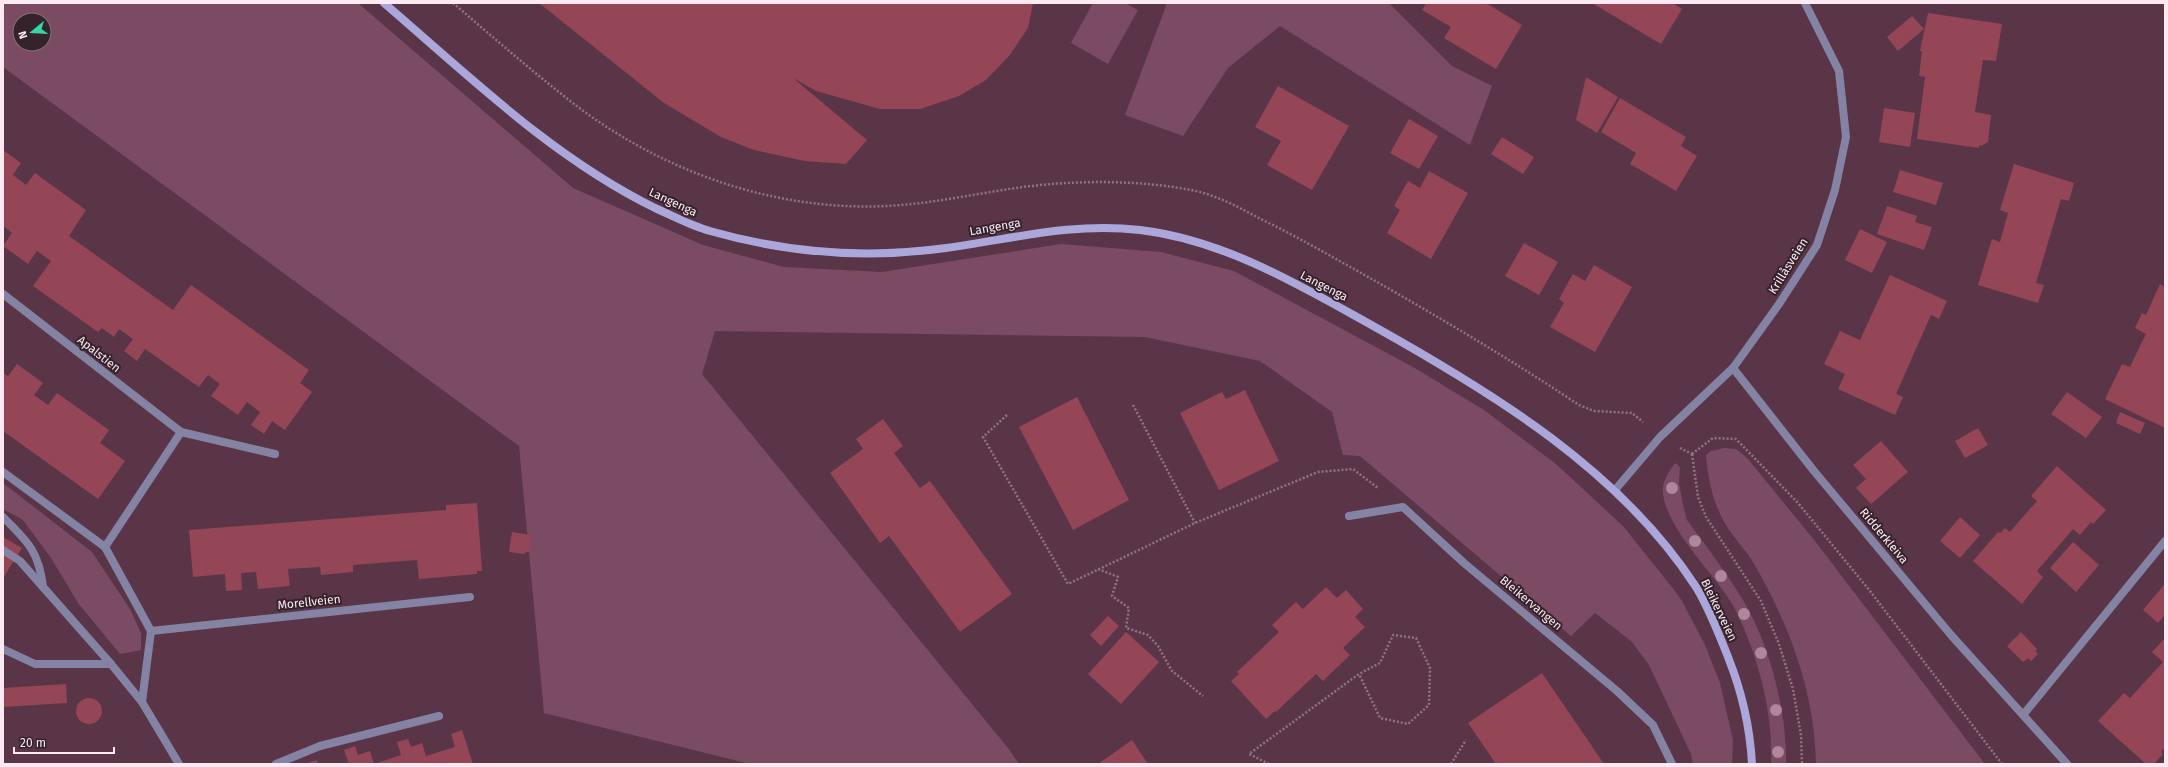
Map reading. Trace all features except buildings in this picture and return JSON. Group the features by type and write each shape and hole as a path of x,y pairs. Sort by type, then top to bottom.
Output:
{"main road":[{"name":"Langenga","path":"384,3 514,115 587,169 626,194 703,229 748,241 808,252 870,254 945,248 1029,233 1084,228 1138,230 1186,238 1245,260 1332,303 1429,357 1524,418 1615,490"},
{"name":"Bleikerveien","path":"1615,490 1666,548 1698,589 1720,636 1739,686 1751,733 1752,764"}],"street":[{"name":"Krillåsveien","path":"1615,490 1660,437 1733,368 1779,304 1816,245 1835,190 1846,137 1839,71 1805,3"},
{"name":"Apalstien","path":"3,294 181,432 275,454"},
{"name":"Ridderkleiva","path":"1733,368 1839,501 1951,635 2067,764"},
{"path":"105,547 181,432"},
{"path":"3,472 105,547 151,631 142,702"},
{"path":"1349,516 1402,507"},
{"name":"Bleikervangen","path":"1402,507 1464,563 1616,691 1653,725 1672,764"},
{"path":"3,517 30,545 40,566 43,586"},
{"path":"2023,715 2165,541"},
{"path":"3,550 20,561 111,664 142,702 179,764"},
{"name":"Morellveien","path":"151,631 470,597"},
{"path":"3,649 35,664 111,664"},
{"path":"276,764 320,746 439,716"}],"path":[{"path":"453,3 516,58 612,130 675,165 752,193 817,204 862,207 912,204 1025,186 1071,182 1156,185 1200,192 1222,198 1306,242 1494,349 1579,404 1594,411 1632,413 1660,437 1692,454"},
{"path":"1133,405 1195,523"},
{"path":"1007,415 982,437 1068,584 1195,523 1318,472 1353,469 1402,507"},
{"path":"1692,454 1713,438 1736,439 1803,509 1870,591 2002,764"},
{"path":"1692,454 1698,497 1706,518 1761,601 1779,644 1793,689 1800,735 1802,764"},
{"path":"1098,569 1118,577 1112,596 1129,608 1126,628 1148,635 1158,646 1172,671 1202,696"},
{"path":"1269,764 1249,754 1359,674 1380,663 1393,635 1416,638 1430,668 1429,705 1408,724 1380,718 1359,674"},
{"path":"1451,764 1466,740"}],"shaded area":[{"path":"3,3 358,3 573,188 703,245 784,267 882,272 1061,244 1161,252 1234,271 1413,367 1484,410 1556,464 1623,526 1682,601 1705,645 1720,683 1733,740 1732,764 1693,764 1691,754 1649,665 1632,642 1595,613 1571,636 1360,456 1343,455 1332,412 1260,361 1145,337 715,331 702,374 1008,748 1019,764 750,764 544,713 519,446 3,67"},
{"path":"1093,3 1125,3 1138,10 1108,64 1071,43"},
{"path":"1165,3 1389,3 1452,66 1492,86 1470,145 1280,26 1228,68 1183,136 1125,115 1166,6"},
{"path":"1724,448 1736,449 1748,459 1815,541 1985,764 1816,764 1815,738 1806,688 1790,639 1780,615 1754,563 1721,517 1714,500 1706,455 1711,451"},
{"path":"1675,463 1680,467 1679,483 1687,520 1716,559 1743,600 1753,618 1769,658 1784,723 1786,764 1771,764 1770,730 1765,696 1757,663 1739,617 1727,596 1687,544 1669,514 1664,500 1663,487 1669,472"},
{"path":"3,483 92,552 130,609 141,633 141,650 120,654 78,603 51,558 23,520 3,509"}]}
